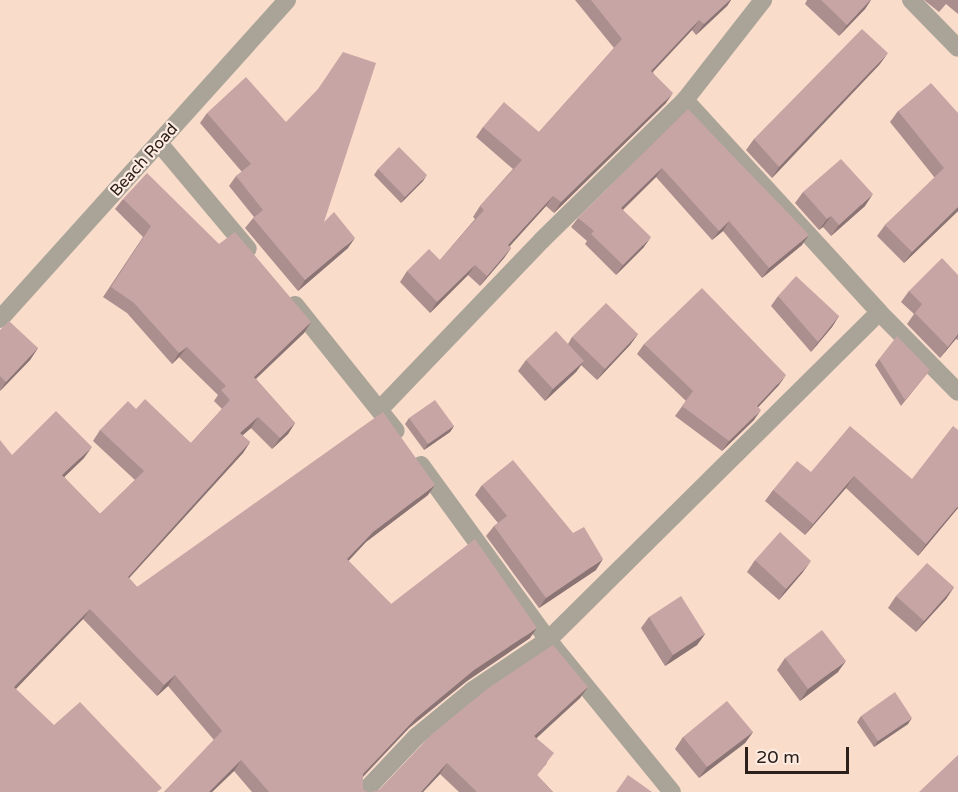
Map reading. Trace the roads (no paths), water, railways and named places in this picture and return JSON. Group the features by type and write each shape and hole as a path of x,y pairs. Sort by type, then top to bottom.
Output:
{"street":[{"name":"Beach Road","path":"0,319 287,0"},
{"path":"380,409 542,240 685,100 763,0"},
{"path":"911,0 958,48"},
{"path":"685,100 879,312 958,392"},
{"path":"159,143 258,261"},
{"path":"280,288 380,409 548,640 672,792"},
{"path":"364,792 416,737 457,704 548,640 879,312"}]}
